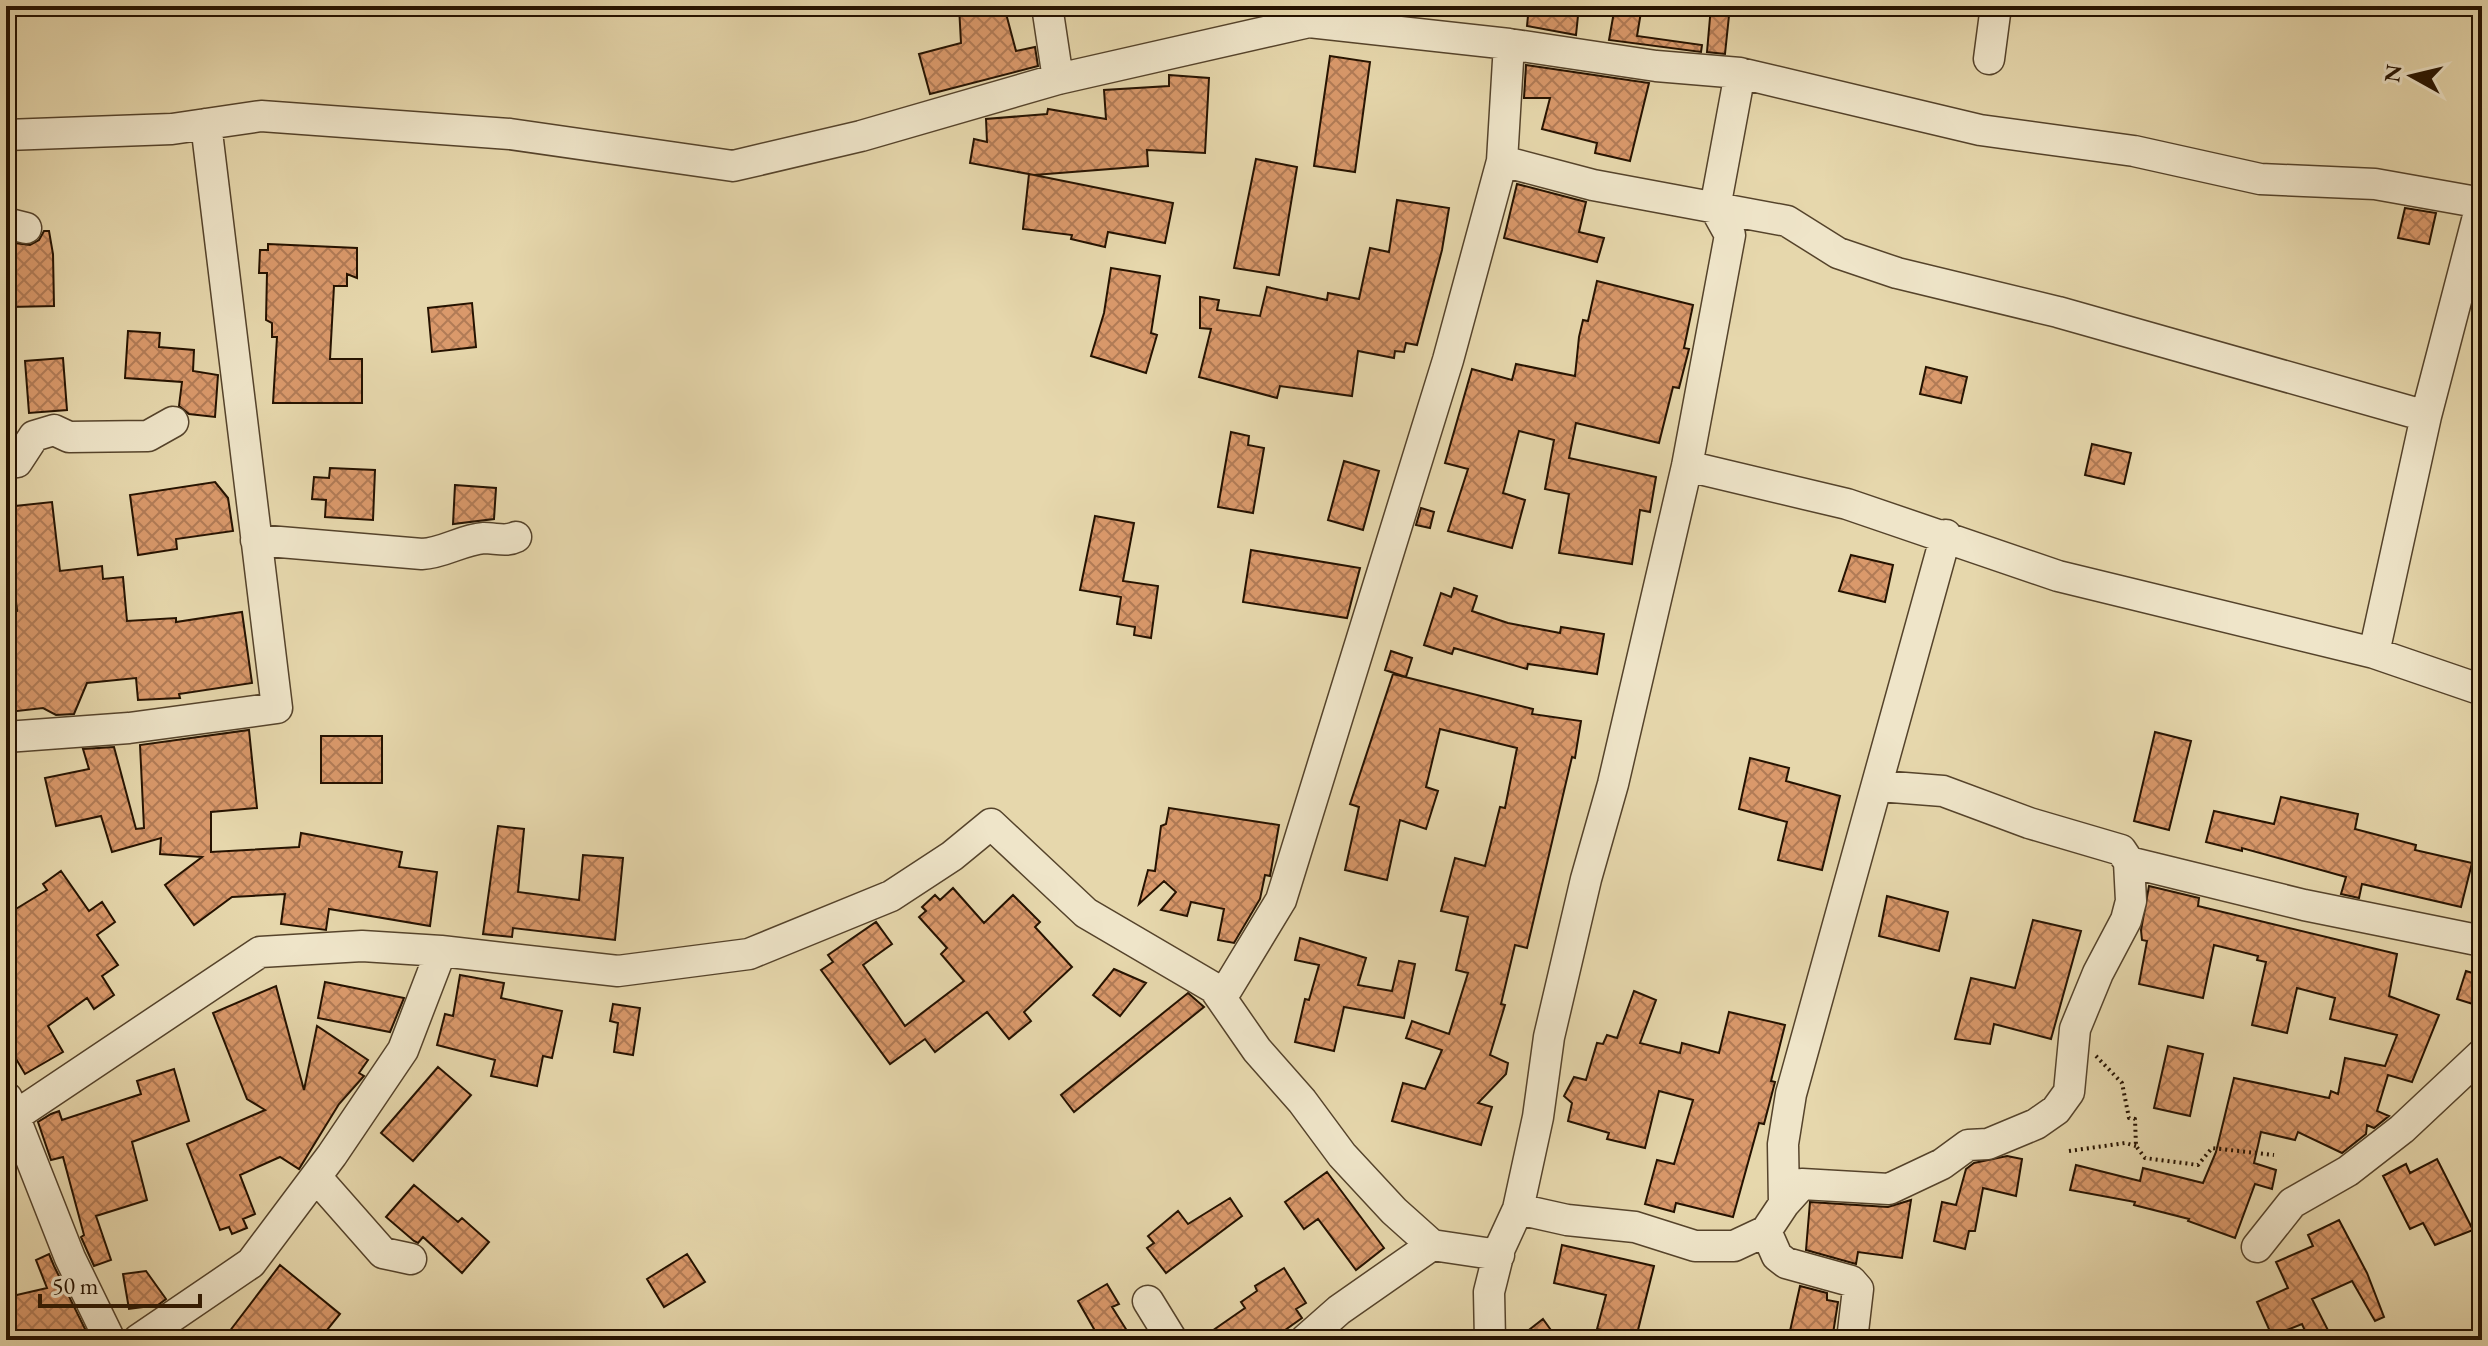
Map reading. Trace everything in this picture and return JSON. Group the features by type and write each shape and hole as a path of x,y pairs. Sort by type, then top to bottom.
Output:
{"street":[{"path":"1047,6 1058,79"},
{"path":"1989,59 1996,6"},
{"path":"6,135 172,129 261,116 510,134 733,166 861,136 1058,79 1309,22 1509,44 1656,66 1740,73 1980,130 2134,151 2260,179 2375,184 2482,202 2426,416 2374,653"},
{"path":"1214,988 1227,989 1281,900 1448,360 1502,161 1509,44"},
{"path":"1490,1340 1489,1292 1499,1255 1518,1209 1538,1117 1549,1037 1586,879 1613,784 1687,466 1730,235 1715,208 1740,73"},
{"path":"6,737 129,728 277,708 206,124"},
{"path":"1502,161 1593,185 1787,221 1838,253 1897,273 2058,312 2426,416"},
{"path":"6,463 17,462 34,436 54,430 69,437 148,436 173,422"},
{"path":"1687,466 1847,504 1946,535 2058,576 2374,653 2482,690"},
{"path":"1784,1204 1783,1144 1791,1094 1879,786 1946,535"},
{"path":"256,540 422,554 443,553 452,546 483,538 516,537"},
{"path":"1934,585 1986,550"},
{"path":"1518,1209 1567,1220 1635,1227 1695,1246 1734,1246 1766,1231 1802,1184 1889,1189 1942,1164 1968,1145 1988,1144 2036,1124 2056,1110 2069,1092 2074,1041 2086,1000 2126,920 2131,901 2129,862 2121,850 2029,823 1985,804 1943,791 1879,786"},
{"path":"110,1340 70,1258 9,1111 260,952 362,946 441,951 618,971 749,954 891,896 952,856 991,824 1086,913 1214,988 1257,1050 1302,1101 1342,1155 1432,1245 1499,1255"},
{"path":"2129,862 2304,905 2482,941"},
{"path":"138,1340 251,1263 316,1177 403,1050 441,951"},
{"path":"2257,1247 2292,1203 2348,1171 2402,1129 2482,1054"},
{"path":"316,1177 383,1253 411,1259"},
{"path":"1766,1231 1777,1256 1786,1263 1851,1281 1858,1289 1852,1340"},
{"path":"1305,1340 1339,1310 1432,1245"},
{"path":"1148,1301 1172,1340"}],"path":[{"path":"2074,1041 2098,1058 2122,1083 2129,1118 2135,1119 2136,1146 2145,1158 2177,1165 2198,1165 2212,1148 2274,1155"},
{"path":"2069,1151 2125,1143 2136,1146"}],"building":[{"path":"959,6 1004,6 1016,51 1035,47 1038,66 930,94 919,54 961,43"},
{"path":"1529,6 1579,6 1576,35 1527,26"},
{"path":"1615,6 1642,6 1637,36 1702,45 1701,52 1609,40"},
{"path":"1711,6 1730,6 1725,54 1707,52"},
{"path":"1330,56 1370,62 1355,172 1314,166"},
{"path":"1526,65 1649,83 1630,161 1595,153 1597,143 1542,129 1550,98 1524,98"},
{"path":"1169,75 1209,78 1205,153 1147,150 1148,166 1034,175 970,163 974,139 987,142 986,119 1047,114 1048,109 1106,119 1104,90 1169,86"},
{"path":"1256,159 1297,167 1279,275 1234,268"},
{"path":"1029,174 1173,203 1165,243 1108,232 1105,247 1071,239 1072,235 1023,229"},
{"path":"1517,184 1586,202 1579,232 1604,238 1597,262 1504,238"},
{"path":"1397,200 1449,208 1442,250 1417,345 1406,343 1404,352 1395,351 1394,358 1358,351 1352,396 1280,386 1277,398 1199,377 1211,329 1200,328 1200,297 1219,300 1217,310 1260,316 1267,287 1327,300 1328,293 1359,299 1370,248 1389,252"},
{"path":"2405,208 2436,213 2429,244 2398,238"},
{"path":"44,231 49,231 53,254 54,306 10,307 6,242 30,245 39,240"},
{"path":"268,244 357,248 357,278 347,274 347,286 334,286 330,359 362,359 362,403 273,403 277,337 272,337 272,323 266,320 267,273 259,273 260,250 268,250"},
{"path":"1111,268 1160,276 1151,333 1157,335 1146,373 1091,356 1104,313"},
{"path":"1597,281 1693,305 1684,348 1689,349 1679,388 1673,387 1659,443 1576,423 1569,458 1656,477 1650,512 1640,510 1632,564 1559,553 1569,494 1545,489 1554,440 1519,431 1503,493 1525,500 1512,548 1448,531 1468,469 1445,463 1472,369 1512,380 1516,364 1575,376 1579,337 1583,320 1588,321"},
{"path":"472,303 476,347 432,352 428,308"},
{"path":"128,331 160,333 159,347 194,350 193,371 218,375 215,417 189,414 179,406 182,382 125,378"},
{"path":"63,358 67,410 29,413 25,361"},
{"path":"1926,367 1967,377 1961,403 1920,394"},
{"path":"1231,432 1249,436 1248,445 1264,448 1253,513 1218,507"},
{"path":"2092,444 2131,453 2124,484 2085,475"},
{"path":"1344,461 1379,471 1363,530 1328,520"},
{"path":"330,468 375,470 373,520 325,517 326,500 312,499 314,477 329,478"},
{"path":"215,482 228,498 233,531 176,539 177,549 138,555 130,495"},
{"path":"455,485 496,488 494,519 453,524"},
{"path":"52,502 60,571 102,566 103,579 123,577 127,621 176,618 176,622 242,612 252,683 179,694 180,698 138,700 136,678 87,683 74,714 56,715 43,708 9,712 6,613 17,611 6,507"},
{"path":"1421,508 1434,512 1430,528 1416,525"},
{"path":"1095,516 1134,523 1123,581 1158,586 1151,638 1134,635 1135,627 1117,624 1121,597 1080,590"},
{"path":"1251,550 1360,568 1347,618 1243,602"},
{"path":"1851,555 1893,565 1885,602 1839,591"},
{"path":"1454,588 1477,596 1472,611 1508,623 1560,633 1561,627 1604,634 1597,674 1528,664 1527,669 1454,648 1452,654 1424,645 1441,593 1451,597"},
{"path":"1391,651 1412,658 1406,677 1385,670"},
{"path":"1393,674 1533,709 1532,714 1581,721 1575,758 1572,757 1527,948 1515,945 1501,1004 1505,1005 1490,1055 1508,1063 1506,1074 1478,1103 1492,1107 1481,1145 1392,1121 1403,1083 1425,1089 1442,1050 1406,1038 1412,1021 1449,1034 1468,973 1456,970 1468,917 1441,911 1455,858 1485,866 1500,807 1505,808 1517,748 1440,729 1426,787 1438,791 1426,829 1400,820 1387,880 1345,870 1359,807 1350,804"},
{"path":"249,730 257,808 211,812 211,852 299,847 301,833 402,852 399,867 437,872 430,926 329,909 326,930 281,924 285,894 232,897 194,925 165,885 202,857 160,854 161,838 112,852 101,816 56,826 45,778 89,769 83,749 114,747 136,829 144,828 140,745"},
{"path":"2155,732 2191,741 2169,830 2134,821"},
{"path":"321,736 382,736 382,783 321,783"},
{"path":"1750,758 1789,768 1786,781 1840,796 1822,870 1778,860 1787,822 1739,809"},
{"path":"2281,797 2358,814 2355,829 2416,845 2415,850 2472,863 2461,907 2362,884 2359,898 2341,894 2346,877 2242,848 2242,851 2206,842 2214,811 2274,824"},
{"path":"1169,808 1279,825 1270,876 1265,875 1260,899 1234,943 1218,940 1224,909 1191,902 1187,916 1161,910 1176,892 1164,881 1139,904 1148,870 1155,871 1161,826 1166,824"},
{"path":"498,826 524,829 518,892 579,900 583,855 623,858 615,940 513,928 512,937 483,934"},
{"path":"61,871 89,911 102,902 115,922 97,935 118,965 102,976 114,995 94,1009 87,998 48,1026 63,1052 25,1074 6,1042 6,915 47,890 43,884"},
{"path":"2149,886 2199,898 2198,906 2397,954 2389,996 2439,1015 2412,1082 2388,1075 2377,1111 2389,1116 2374,1128 2367,1125 2366,1134 2342,1153 2298,1132 2295,1140 2261,1132 2254,1163 2276,1170 2272,1189 2255,1184 2235,1238 2189,1219 2134,1205 2135,1202 2070,1190 2076,1165 2140,1181 2143,1168 2203,1183 2216,1152 2234,1078 2329,1098 2331,1091 2338,1094 2345,1058 2385,1066 2397,1035 2330,1019 2335,998 2297,988 2287,1033 2252,1025 2266,962 2257,960 2258,956 2214,945 2203,998 2139,984 2147,941 2142,940 2141,930"},
{"path":"953,888 984,923 1013,895 1040,922 1035,927 1072,967 1024,1012 1031,1021 1009,1039 987,1012 935,1052 925,1039 890,1064 821,970 833,962 828,955 876,922 892,944 863,965 905,1026 964,981 941,954 947,948 919,917 926,911 922,907 935,895 940,900"},
{"path":"1887,896 1948,912 1939,951 1879,936"},
{"path":"2033,920 2081,931 2051,1039 1994,1024 1990,1044 1955,1039 1971,978 2015,988"},
{"path":"1300,938 1366,958 1358,985 1392,991 1399,961 1415,964 1404,1018 1344,1007 1334,1051 1295,1042 1305,999 1309,1000 1319,965 1295,960"},
{"path":"1114,969 1146,983 1120,1016 1093,995"},
{"path":"2466,971 2482,976 2482,1007 2457,999"},
{"path":"460,975 504,983 501,998 562,1011 552,1058 543,1056 537,1086 491,1076 495,1060 437,1045 445,1014 453,1016"},
{"path":"325,982 404,998 390,1032 318,1018"},
{"path":"276,986 304,1090 317,1026 368,1060 359,1073 364,1076 339,1104 299,1169 280,1157 240,1175 255,1214 243,1219 247,1228 232,1234 229,1227 220,1230 187,1144 265,1110 247,1099 213,1013"},
{"path":"1634,991 1656,1000 1640,1043 1680,1053 1682,1043 1719,1053 1729,1012 1785,1025 1764,1124 1759,1123 1733,1217 1676,1203 1674,1212 1645,1204 1657,1160 1674,1164 1693,1100 1659,1091 1645,1148 1607,1139 1609,1133 1568,1121 1572,1103 1564,1096 1574,1077 1586,1080 1597,1043 1603,1044 1607,1035 1617,1038"},
{"path":"1188,993 1204,1007 1074,1112 1061,1095"},
{"path":"613,1004 640,1008 633,1055 614,1052 618,1023 610,1021"},
{"path":"2168,1046 2203,1054 2190,1116 2154,1108"},
{"path":"438,1067 471,1095 413,1161 381,1133"},
{"path":"174,1069 189,1121 132,1142 147,1200 96,1216 111,1260 94,1266 81,1237 84,1235 63,1157 51,1160 38,1122 59,1111 62,1120 141,1094 137,1081"},
{"path":"2007,1156 2022,1159 2016,1196 1983,1188 1975,1231 1969,1231 1965,1249 1934,1241 1942,1202 1956,1205 1966,1169 1974,1163"},
{"path":"2437,1159 2473,1230 2435,1245 2423,1223 2410,1229 2383,1176 2406,1164 2410,1173"},
{"path":"1327,1172 1384,1248 1356,1270 1318,1219 1304,1229 1285,1202"},
{"path":"414,1185 458,1222 462,1218 489,1242 462,1273 423,1237 418,1243 414,1241 386,1217"},
{"path":"1230,1198 1242,1216 1166,1273 1147,1248 1154,1243 1148,1236 1178,1211 1188,1224"},
{"path":"1911,1200 1902,1258 1858,1252 1856,1264 1806,1250 1810,1202 1888,1207"},
{"path":"2339,1220 2367,1273 2384,1317 2375,1321 2352,1281 2312,1299 2333,1340 2309,1340 2302,1324 2272,1336 2257,1302 2288,1288 2276,1262 2313,1246 2308,1235"},
{"path":"1562,1245 1654,1266 1636,1338 1597,1329 1606,1295 1554,1283"},
{"path":"49,1254 89,1337 18,1340 8,1297 47,1288 36,1260"},
{"path":"687,1254 705,1282 664,1307 647,1279"},
{"path":"280,1265 340,1314 319,1340 239,1340 229,1332"},
{"path":"1284,1268 1306,1303 1296,1309 1302,1318 1271,1340 1199,1340 1245,1308 1241,1302 1257,1291 1255,1286"},
{"path":"146,1271 166,1299 158,1305 129,1309 123,1274"},
{"path":"1107,1284 1119,1304 1112,1307 1129,1334 1120,1340 1077,1340 1094,1329 1078,1301"},
{"path":"1800,1286 1827,1293 1827,1300 1838,1302 1832,1340 1788,1340"},
{"path":"1543,1319 1558,1340 1516,1340"}]}
